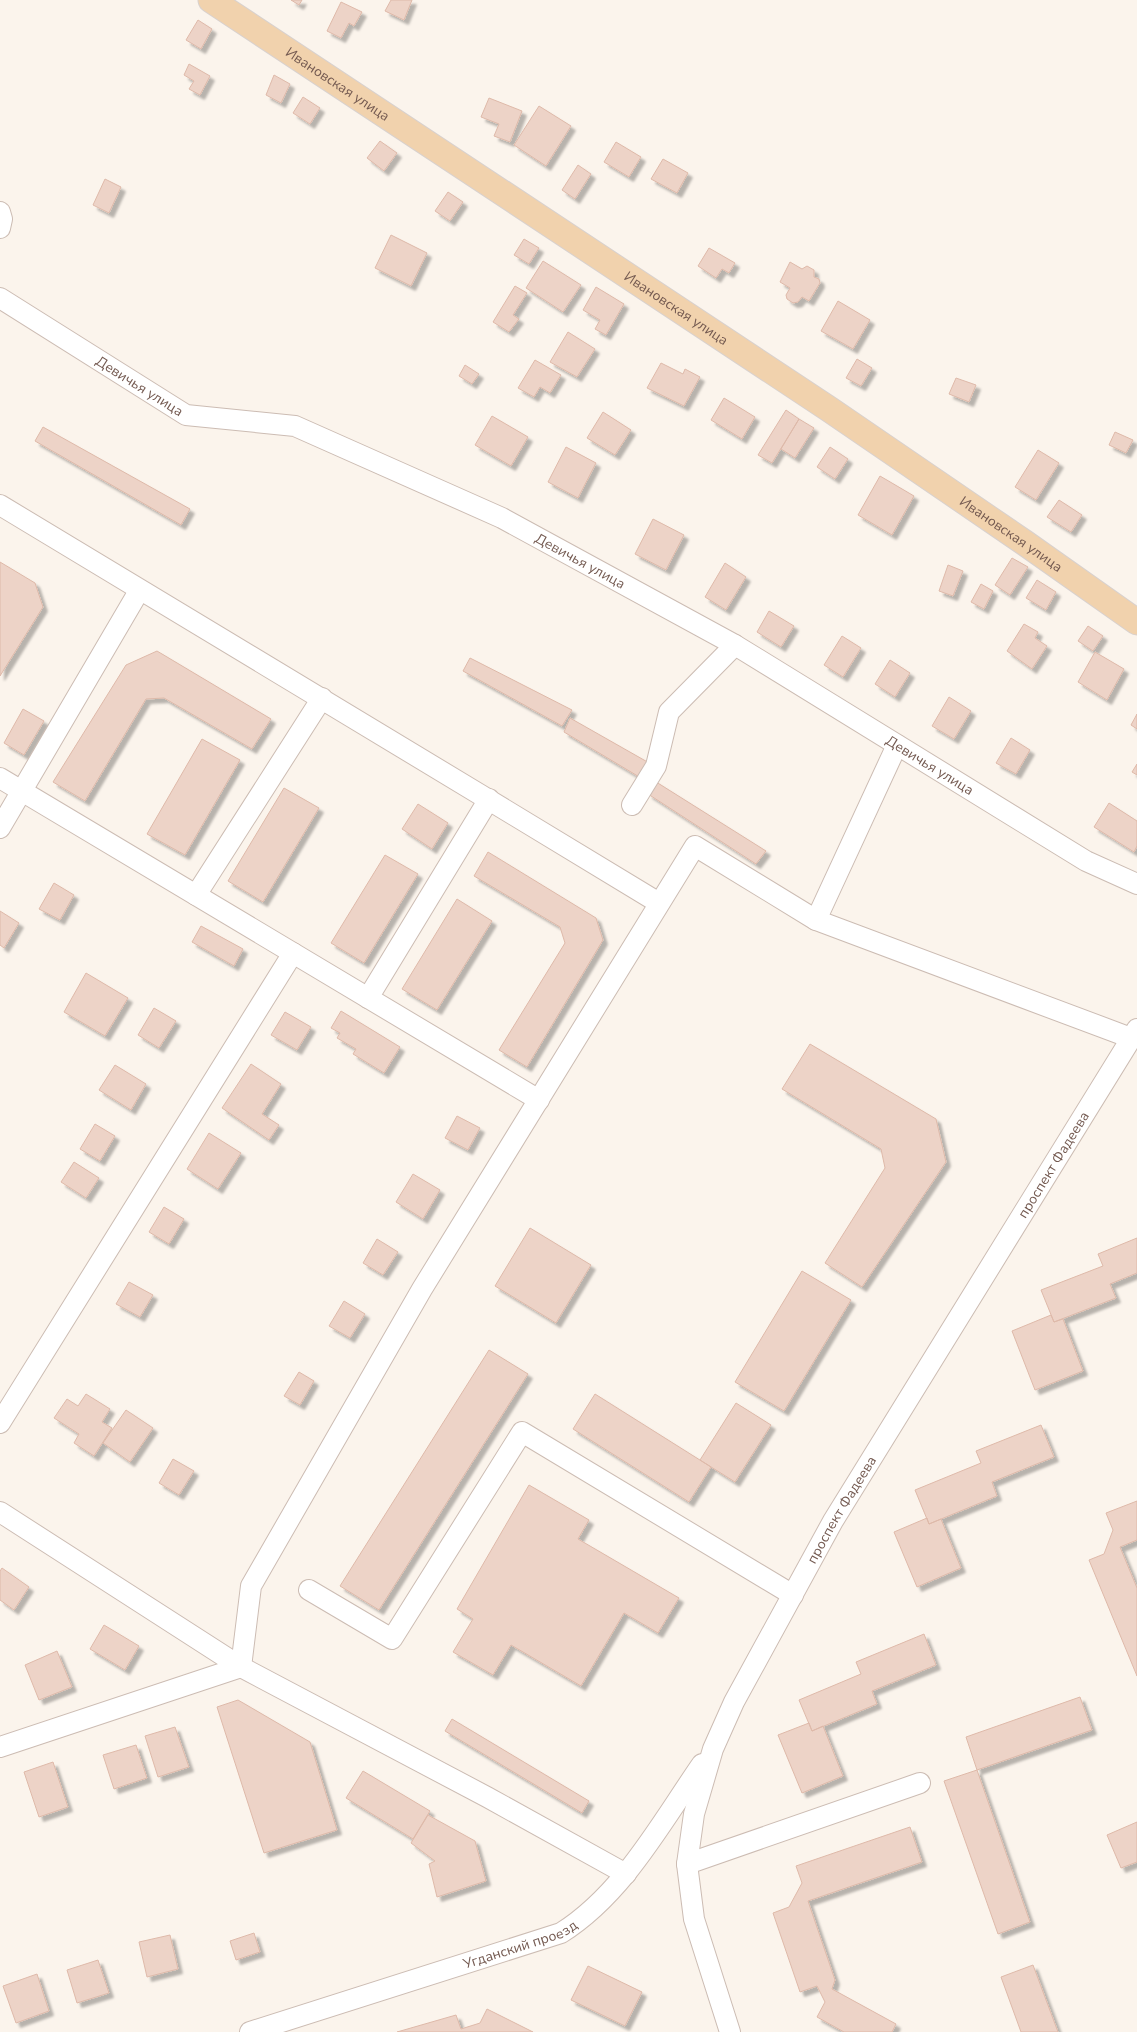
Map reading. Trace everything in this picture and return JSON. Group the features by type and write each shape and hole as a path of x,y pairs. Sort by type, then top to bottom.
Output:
{"main road":[{"name":"Ивановская улица","path":"211,0 829,409 1017,537 1137,622"}],"street":[{"path":"0,212 2,220 0,228"},
{"name":"Девичья улица","path":"0,298 186,415 295,426 502,518 735,645 1086,862 1137,884"},
{"path":"0,505 659,903"},
{"path":"0,828 140,591"},
{"path":"632,805 656,766 670,712 735,645"},
{"path":"196,895 322,698"},
{"path":"816,920 897,745"},
{"path":"0,778 538,1100"},
{"path":"368,998 489,800"},
{"path":"242,1668 252,1586 422,1289 695,846 816,920 1134,1033"},
{"path":"0,1423 293,953"},
{"name":"проспект Фадеева","path":"730,2032 694,1919 687,1864 694,1814 713,1749 734,1702 832,1521 1134,1033"},
{"path":"309,1590 392,1639 522,1432 793,1595"},
{"path":"0,1512 242,1668 479,1793 626,1874"},
{"path":"0,1747 242,1668"},
{"name":"Угданский проезд","path":"250,2032 561,1933 582,1920 626,1874 713,1749"},
{"path":"687,1864 920,1783"},
{"path":"664,1819 683,1826 691,1834"}],"building":[{"path":"291,0 302,0 299,5"},
{"path":"391,0 412,0 404,20 385,11"},
{"path":"341,2 362,12 354,26 349,23 341,38 327,31"},
{"path":"198,20 212,29 201,49 186,40"},
{"path":"189,64 210,76 200,95 189,89 194,81 184,75"},
{"path":"274,75 290,84 281,103 266,95"},
{"path":"303,97 320,108 310,124 293,113"},
{"path":"489,98 522,111 510,142 494,136 499,124 481,117"},
{"path":"539,106 571,126 546,166 514,145"},
{"path":"380,141 397,153 384,171 367,158"},
{"path":"616,142 641,157 629,177 604,162"},
{"path":"663,159 688,173 677,193 651,179"},
{"path":"578,165 591,174 575,199 562,190"},
{"path":"105,179 121,187 109,213 93,205"},
{"path":"448,192 463,202 450,221 435,211"},
{"path":"391,235 427,253 411,286 375,268"},
{"path":"524,239 539,248 529,264 514,255"},
{"path":"709,248 735,263 729,273 722,269 716,278 698,266"},
{"path":"543,261 581,285 563,312 526,288"},
{"path":"790,262 802,269 807,266 814,270 814,277 819,279 820,283 809,301 802,297 798,302 793,303 787,299 786,295 790,288 780,282"},
{"path":"515,286 527,293 513,315 519,319 509,332 493,322"},
{"path":"596,287 624,304 606,335 595,329 600,320 583,310"},
{"path":"838,301 870,320 853,349 821,331"},
{"path":"568,332 595,349 577,377 550,362"},
{"path":"857,359 872,368 861,386 846,378"},
{"path":"535,360 561,375 550,393 540,387 534,397 518,388"},
{"path":"661,363 683,374 685,369 700,377 684,406 647,388"},
{"path":"465,365 479,374 472,384 459,376"},
{"path":"956,378 976,385 969,402 949,394"},
{"path":"724,398 755,417 742,439 711,420"},
{"path":"786,410 799,419 772,463 758,455"},
{"path":"603,412 631,430 615,455 587,438"},
{"path":"492,416 528,437 511,466 475,445"},
{"path":"799,419 814,428 795,458 781,449"},
{"path":"43,427 190,509 181,525 35,441"},
{"path":"1115,432 1133,440 1126,453 1109,445"},
{"path":"566,447 596,463 578,498 548,482"},
{"path":"830,447 848,459 835,479 817,467"},
{"path":"1038,450 1059,463 1036,500 1015,487"},
{"path":"880,476 914,496 892,535 858,515"},
{"path":"1059,500 1082,515 1071,532 1047,517"},
{"path":"653,519 684,535 666,570 635,554"},
{"path":"1012,558 1028,567 1010,595 995,585"},
{"path":"0,562 35,583 43,607 0,676"},
{"path":"725,563 746,577 726,610 705,597"},
{"path":"948,565 963,571 953,596 939,591"},
{"path":"1037,580 1056,592 1046,610 1026,598"},
{"path":"981,584 993,591 984,609 971,602"},
{"path":"769,611 794,626 781,647 757,632"},
{"path":"1024,624 1038,632 1035,638 1047,646 1032,669 1007,651"},
{"path":"1088,626 1103,636 1093,651 1078,641"},
{"path":"842,636 861,648 843,677 824,665"},
{"path":"157,651 271,719 252,749 164,698 146,699 85,801 53,782 126,665"},
{"path":"1095,652 1124,669 1107,700 1078,682"},
{"path":"470,658 572,710 562,726 463,671"},
{"path":"890,660 910,673 895,697 875,684"},
{"path":"949,697 971,711 954,739 932,726"},
{"path":"23,709 44,721 24,755 4,743"},
{"path":"1137,714 1137,729 1131,725"},
{"path":"570,718 651,764 641,778 564,732"},
{"path":"1011,738 1030,750 1016,774 996,763"},
{"path":"202,739 240,760 185,855 147,834"},
{"path":"1137,764 1137,775 1132,772"},
{"path":"653,780 766,851 756,864 648,794"},
{"path":"284,788 319,808 263,902 228,881"},
{"path":"1109,803 1137,821 1137,846 1134,852 1094,827"},
{"path":"418,804 448,823 432,849 402,829"},
{"path":"488,852 596,918 603,940 527,1067 499,1050 565,943 560,927 474,876"},
{"path":"385,855 418,874 364,963 331,943"},
{"path":"54,883 74,895 60,920 39,909"},
{"path":"457,899 492,921 437,1010 402,989"},
{"path":"0,911 19,923 4,948 0,945"},
{"path":"201,926 243,949 234,966 192,942"},
{"path":"86,973 128,998 105,1036 64,1012"},
{"path":"154,1008 176,1021 159,1048 138,1035"},
{"path":"341,1011 400,1047 384,1073 353,1054 356,1049 337,1038 340,1033 331,1028"},
{"path":"285,1012 311,1027 297,1050 271,1035"},
{"path":"810,1044 936,1119 946,1162 862,1287 825,1263 885,1168 881,1149 782,1089"},
{"path":"251,1064 281,1084 262,1114 279,1125 269,1140 222,1108"},
{"path":"115,1065 146,1084 131,1110 99,1090"},
{"path":"457,1116 480,1128 468,1150 445,1138"},
{"path":"95,1124 115,1136 100,1161 80,1149"},
{"path":"209,1133 241,1153 218,1189 187,1169"},
{"path":"74,1162 99,1178 86,1198 61,1182"},
{"path":"413,1174 440,1190 423,1219 396,1202"},
{"path":"164,1207 184,1219 169,1244 149,1232"},
{"path":"530,1228 591,1265 556,1323 495,1286"},
{"path":"1137,1238 1137,1273 1110,1284 1116,1298 1054,1322 1041,1290 1103,1266 1098,1254"},
{"path":"377,1239 398,1252 383,1275 363,1263"},
{"path":"802,1271 851,1300 784,1411 735,1382"},
{"path":"129,1282 153,1295 140,1317 116,1304"},
{"path":"344,1301 365,1314 350,1338 329,1326"},
{"path":"1051,1315 1054,1322 1063,1319 1083,1371 1035,1390 1012,1331"},
{"path":"489,1350 528,1374 379,1610 340,1586"},
{"path":"299,1372 314,1381 300,1405 284,1396"},
{"path":"86,1394 110,1409 102,1422 112,1428 94,1456 74,1443 79,1434 54,1418 67,1399 78,1406"},
{"path":"595,1394 711,1467 689,1502 573,1429"},
{"path":"736,1403 771,1425 735,1482 700,1460"},
{"path":"126,1410 153,1428 130,1462 103,1443"},
{"path":"1041,1425 1054,1457 992,1482 997,1496 929,1524 915,1490 981,1463 976,1451"},
{"path":"173,1459 194,1471 179,1495 159,1483"},
{"path":"529,1485 589,1520 578,1539 679,1598 658,1633 624,1613 581,1686 511,1645 493,1675 453,1652 473,1619 457,1609"},
{"path":"1137,1501 1137,1540 1120,1547 1137,1588 1137,1676 1089,1560 1104,1554 1113,1530 1106,1513"},
{"path":"927,1518 929,1524 941,1519 961,1568 917,1587 894,1532"},
{"path":"2,1568 29,1587 14,1610 0,1600 0,1571"},
{"path":"104,1625 139,1646 125,1670 90,1649"},
{"path":"924,1634 936,1665 872,1691 877,1704 812,1731 799,1700 861,1674 856,1662"},
{"path":"57,1651 72,1687 39,1700 25,1665"},
{"path":"1080,1697 1092,1730 977,1770 966,1737"},
{"path":"238,1700 310,1742 337,1830 264,1853 217,1707"},
{"path":"452,1719 589,1801 582,1813 445,1731"},
{"path":"809,1723 812,1731 823,1726 843,1776 802,1793 778,1735"},
{"path":"175,1727 189,1767 158,1777 145,1736"},
{"path":"136,1745 147,1778 114,1789 103,1755"},
{"path":"53,1762 68,1807 39,1817 24,1772"},
{"path":"977,1770 1030,1922 998,1934 944,1781"},
{"path":"363,1771 430,1811 413,1839 346,1798"},
{"path":"428,1815 475,1841 486,1881 437,1897 429,1864 435,1861 411,1843"},
{"path":"1137,1822 1137,1862 1121,1868 1107,1835"},
{"path":"910,1827 922,1862 808,1901 835,1980 832,1989 896,2024 892,2032 844,2032 817,2017 825,2002 817,1986 800,1992 773,1913 789,1907 802,1883 796,1866"},
{"path":"254,1933 260,1952 236,1960 230,1941"},
{"path":"170,1935 178,1969 147,1977 139,1942"},
{"path":"98,1960 109,1993 77,2003 67,1970"},
{"path":"1033,1965 1058,2032 1021,2032 1001,1977"},
{"path":"588,1966 642,1992 625,2026 571,2000"},
{"path":"37,1974 49,2011 16,2023 3,1986"},
{"path":"487,2009 533,2032 397,2032 456,2015 461,2029 480,2023"}]}
